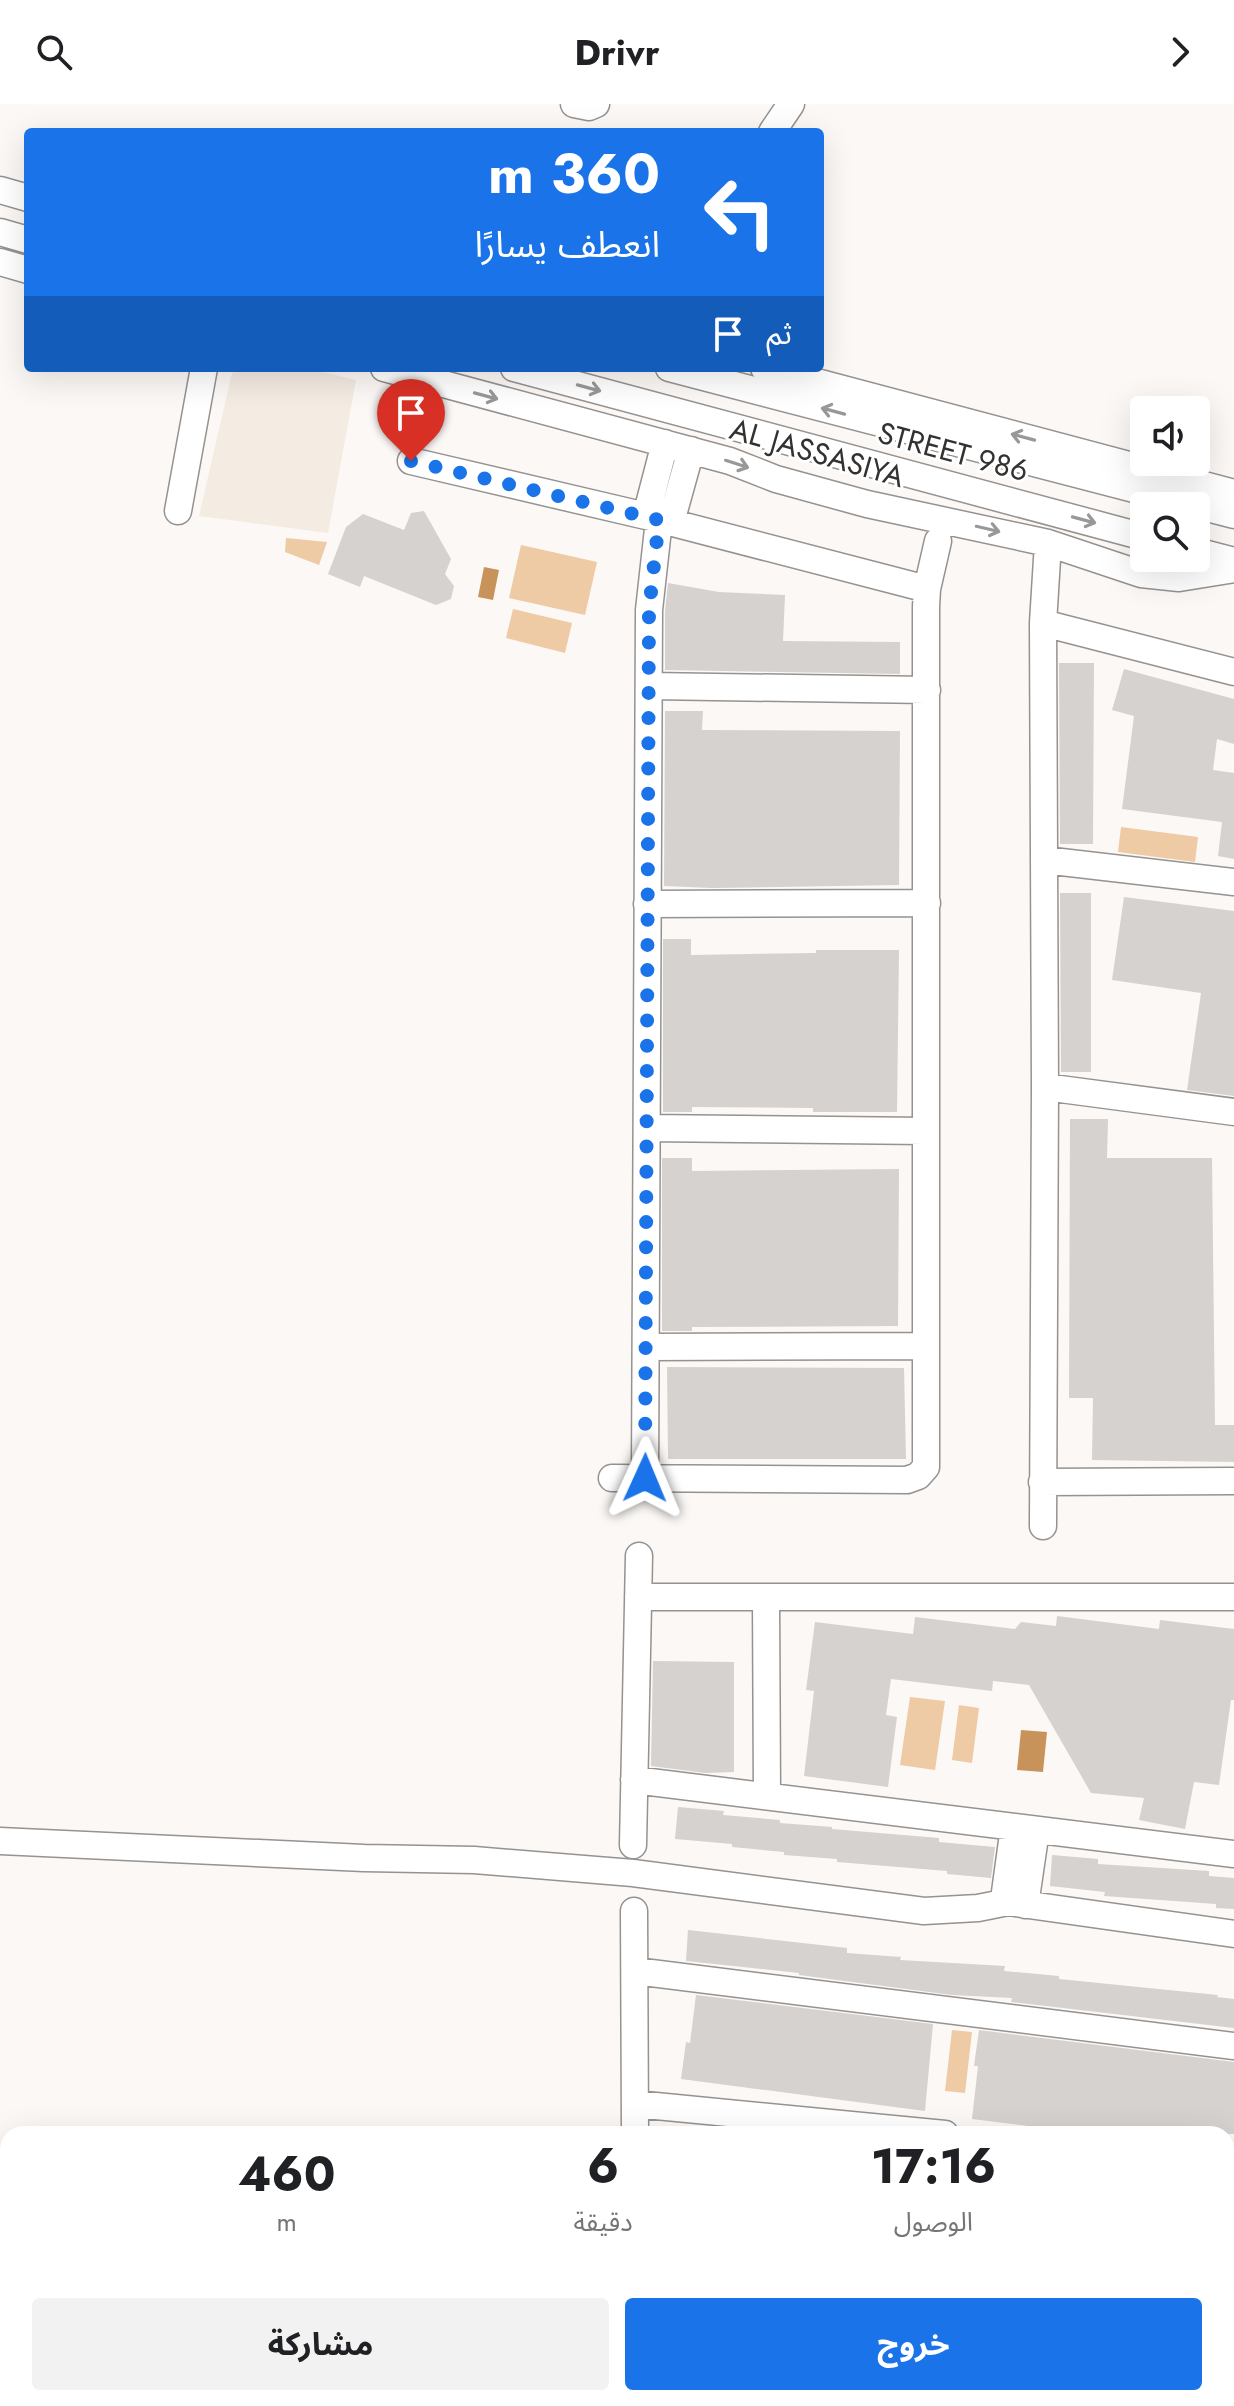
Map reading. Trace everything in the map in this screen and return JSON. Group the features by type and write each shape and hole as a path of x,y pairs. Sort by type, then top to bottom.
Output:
{"street":[{"path":"574,104 580,107 596,104"},
{"path":"775,128 791,104"},
{"path":"0,190 24,197"},
{"path":"0,232 24,239"},
{"path":"0,262 24,269"},
{"path":"178,511 203,372"},
{"name":"AL JASSASIYA","path":"391,372 417,386 665,443 812,489 1048,543 1123,569 1160,577 1198,577 1234,569"},
{"name":"STREET 986","path":"529,372 1130,533"},
{"name":"STREET 986","path":"684,372 1234,515"},
{"path":"779,372 1234,493"},
{"path":"789,441 794,457 812,489"},
{"path":"645,1478 649,610 665,443"},
{"path":"659,519 691,450"},
{"path":"411,461 659,519 927,589"},
{"path":"612,1478 907,1480 918,1476 926,1467 927,589 938,541"},
{"path":"1043,1526 1043,623 1048,543"},
{"path":"1210,555 1234,561"},
{"path":"1043,623 1234,672"},
{"path":"650,686 927,690"},
{"path":"1044,860 1234,882"},
{"path":"647,904 927,903"},
{"path":"1045,1087 1234,1112"},
{"path":"647,1128 926,1131"},
{"path":"647,1347 926,1346"},
{"path":"1042,1482 1234,1481"},
{"path":"633,1845 639,1556"},
{"path":"638,1597 1234,1597"},
{"path":"766,1597 767,1796"},
{"path":"634,1780 1234,1854"},
{"path":"1017,1903 1005,1892 1025,1828"},
{"path":"0,1841 474,1860 633,1873 924,1911 1017,1903 1234,1934"},
{"path":"634,1911 635,2126"},
{"path":"635,1971 1234,2046"},
{"path":"635,2104 838,2126"}],"shaded area":[{"path":"323,372 356,380 328,533 199,516 232,373"},
{"path":"286,538 327,542 319,565 285,552"},
{"path":"521,545 597,562 585,615 509,598"},
{"path":"484,567 499,570 493,600 478,597"},
{"path":"513,609 572,623 565,653 506,638"},
{"path":"1121,827 1198,837 1195,862 1118,852"},
{"path":"910,1697 945,1701 935,1770 900,1765"},
{"path":"959,1705 979,1708 972,1763 952,1760"},
{"path":"1021,1730 1047,1732 1043,1772 1017,1770"},
{"path":"952,2030 972,2032 965,2093 945,2091"}],"building":[{"path":"424,511 451,559 445,574 454,586 451,599 436,605 364,576 360,587 328,574 346,527 363,514 404,530 411,513"},
{"path":"668,583 719,592 785,595 783,641 900,642 900,674 665,670"},
{"path":"1059,663 1094,663 1093,844 1060,844"},
{"path":"1124,669 1234,699 1234,744 1217,739 1213,770 1234,773 1234,859 1218,856 1222,822 1122,809 1134,716 1112,710"},
{"path":"665,711 703,711 702,730 900,731 899,885 664,886"},
{"path":"1060,893 1091,893 1091,1072 1061,1072"},
{"path":"1124,897 1234,911 1234,1096 1187,1090 1201,993 1112,980"},
{"path":"663,939 691,939 691,955 899,950 897,1112 692,1107 692,1112 663,1112"},
{"path":"1070,1119 1108,1119 1107,1158 1212,1158 1215,1425 1234,1425 1234,1462 1092,1460 1093,1398 1069,1398"},
{"path":"662,1158 692,1158 692,1171 899,1169 898,1326 692,1327 692,1331 662,1331"},
{"path":"667,1367 904,1368 906,1459 668,1459"},
{"path":"1057,1616 1159,1629 1160,1620 1234,1629 1234,1700 1231,1700 1219,1785 1194,1782 1185,1829 1139,1820 1144,1798 1091,1793 1029,1685 993,1681 992,1691 891,1679 886,1715 897,1717 888,1787 804,1776 814,1691 806,1690 815,1622 913,1634 915,1617 1015,1629 1021,1622 1056,1626"},
{"path":"653,1661 734,1662 734,1772 705,1773 651,1766"},
{"path":"678,1807 724,1811 723,1815 780,1820 780,1823 939,1838 939,1842 995,1847 991,1878 947,1874 947,1871 837,1862 837,1859 732,1847 732,1844 675,1839"},
{"path":"1052,1855 1098,1859 1098,1864 1209,1871 1209,1876 1234,1878 1234,1909 1216,1908 1216,1904 1104,1896 1105,1892 1050,1886"},
{"path":"688,1930 847,1948 847,1953 901,1957 900,1960 1005,1966 1004,1971 1059,1976 1059,1979 1218,1995 1234,1999 1234,2028 1011,2002 1012,1998 952,1995 799,1973 686,1961"},
{"path":"696,1995 933,2024 925,2111 681,2079 686,2042 690,2043"},
{"path":"979,2030 1234,2062 1234,2126 1028,2126 972,2119 978,2066 974,2066"}],"route":[{"path":"411,461 659,520 649,610 645,1478"}]}
